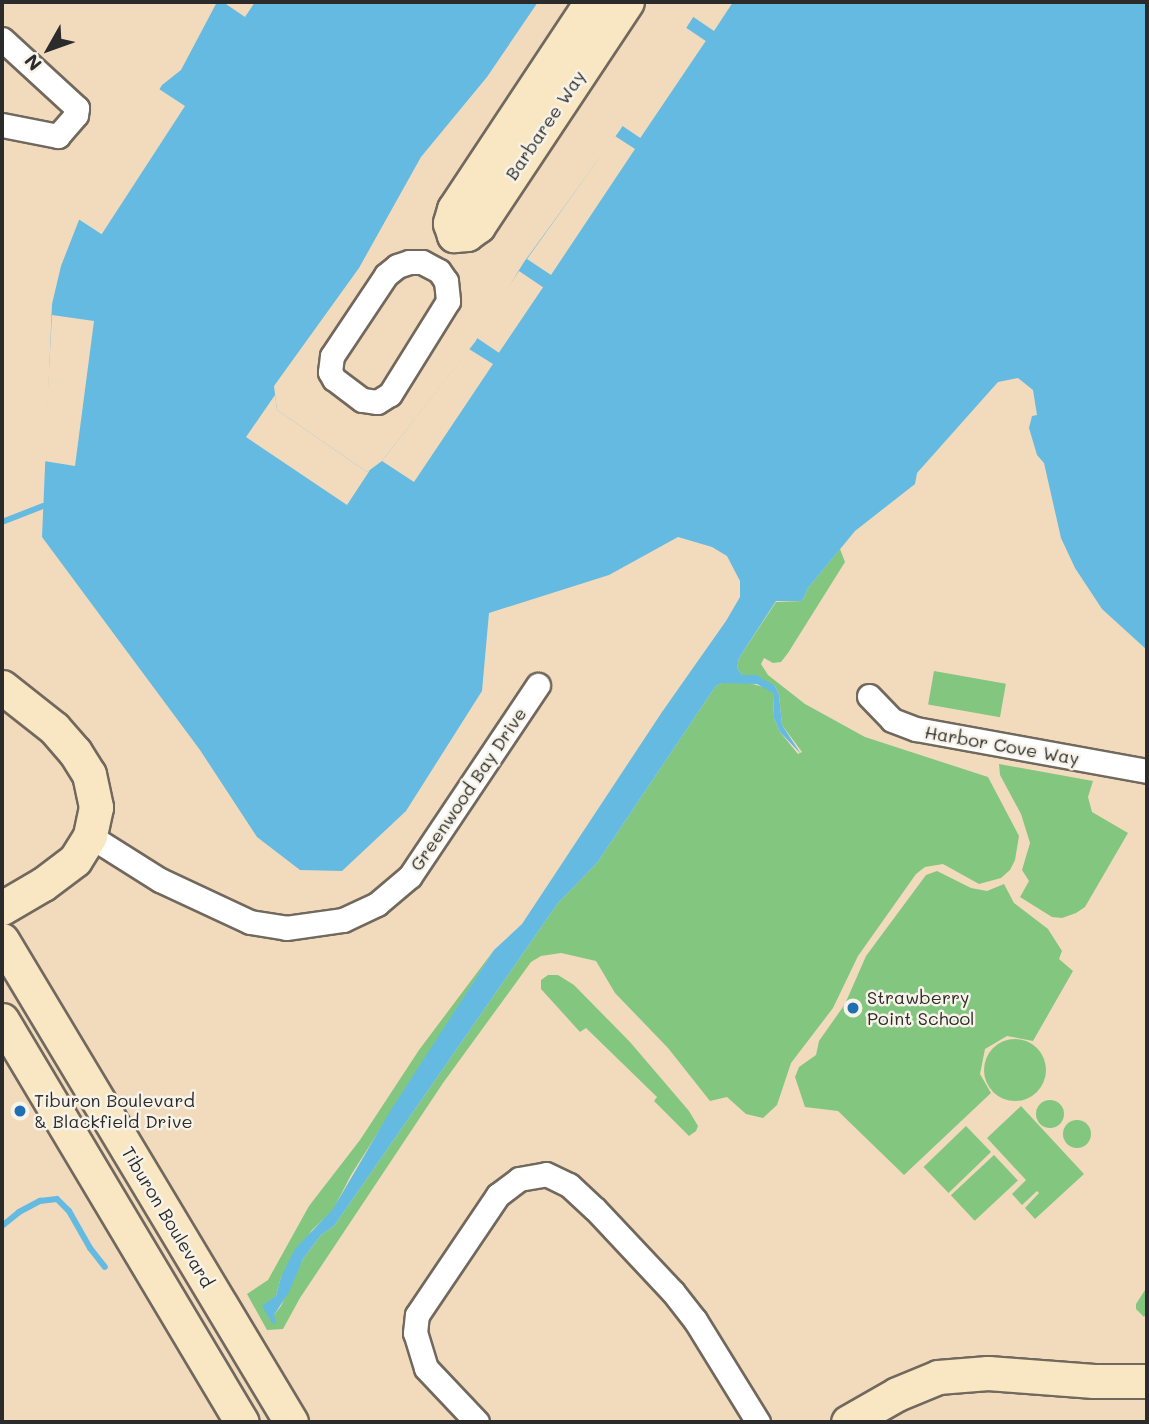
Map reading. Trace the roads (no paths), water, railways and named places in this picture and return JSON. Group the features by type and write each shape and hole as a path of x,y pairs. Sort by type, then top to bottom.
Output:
{"street":[{"name":"Barbaree Way","path":"454,236 450,223 454,209 591,2"},
{"name":"Barbaree Way","path":"433,267 454,236 467,234 478,226 627,2"},
{"path":"2,39 77,108 76,115 58,136 2,125"},
{"path":"409,261 422,262 433,267 448,288 448,301 443,313 390,394 377,402 362,400 334,379 330,372 332,356 391,270 409,261"},
{"name":"Greenwood Bay Drive","path":"90,836 160,880 250,922 286,928 343,920 377,904 410,876 538,685"},
{"path":"2,687 54,729 83,763 95,796 95,817 90,836 66,869 2,908"},
{"name":"Harbor Cove Way","path":"869,696 892,720 916,729 1147,771"},
{"name":"Tiburon Boulevard","path":"2,940 291,1422"},
{"path":"2,1020 242,1422"},
{"path":"477,1422 426,1368 415,1334 417,1315 498,1195 519,1179 546,1174 558,1178 578,1193 617,1230 673,1292 695,1320 758,1422"},
{"path":"848,1422 897,1394 937,1377 950,1375 988,1373 1094,1381 1147,1381"}],"water":[{"path":"217,2 538,2 487,77 421,157 359,268 274,386 277,410 367,472 382,461 475,342 524,262 620,130 703,2 1147,2 1147,650 1102,609 1075,568 1061,538 1044,463 1037,455 1029,428 1032,416 1037,415 1033,390 1018,378 998,382 917,473 915,484 855,531 808,588 802,601 776,601 739,658 737,668 742,675 756,675 775,686 779,695 782,725 801,754 780,732 774,718 773,693 757,684 721,683 715,687 597,863 558,903 334,1226 321,1235 303,1259 289,1292 274,1315 276,1324 272,1323 262,1306 276,1296 281,1277 295,1249 333,1209 391,1110 494,950 522,924 662,712 726,621 740,597 740,581 727,556 712,547 678,537 609,575 489,613 482,691 406,811 342,871 300,870 257,837 200,750 42,537 52,304 61,266 79,220 162,85 181,70"}],"waterway":[{"path":"2,522 43,506"},
{"path":"2,1226 19,1212 40,1201 57,1199 69,1211 90,1248 105,1267"}],"place":[{"name":"Strawberry Point School","path":"853,1008"},
{"name":"Tiburon Boulevard & Blackfield Drive","path":"20,1111"}]}
